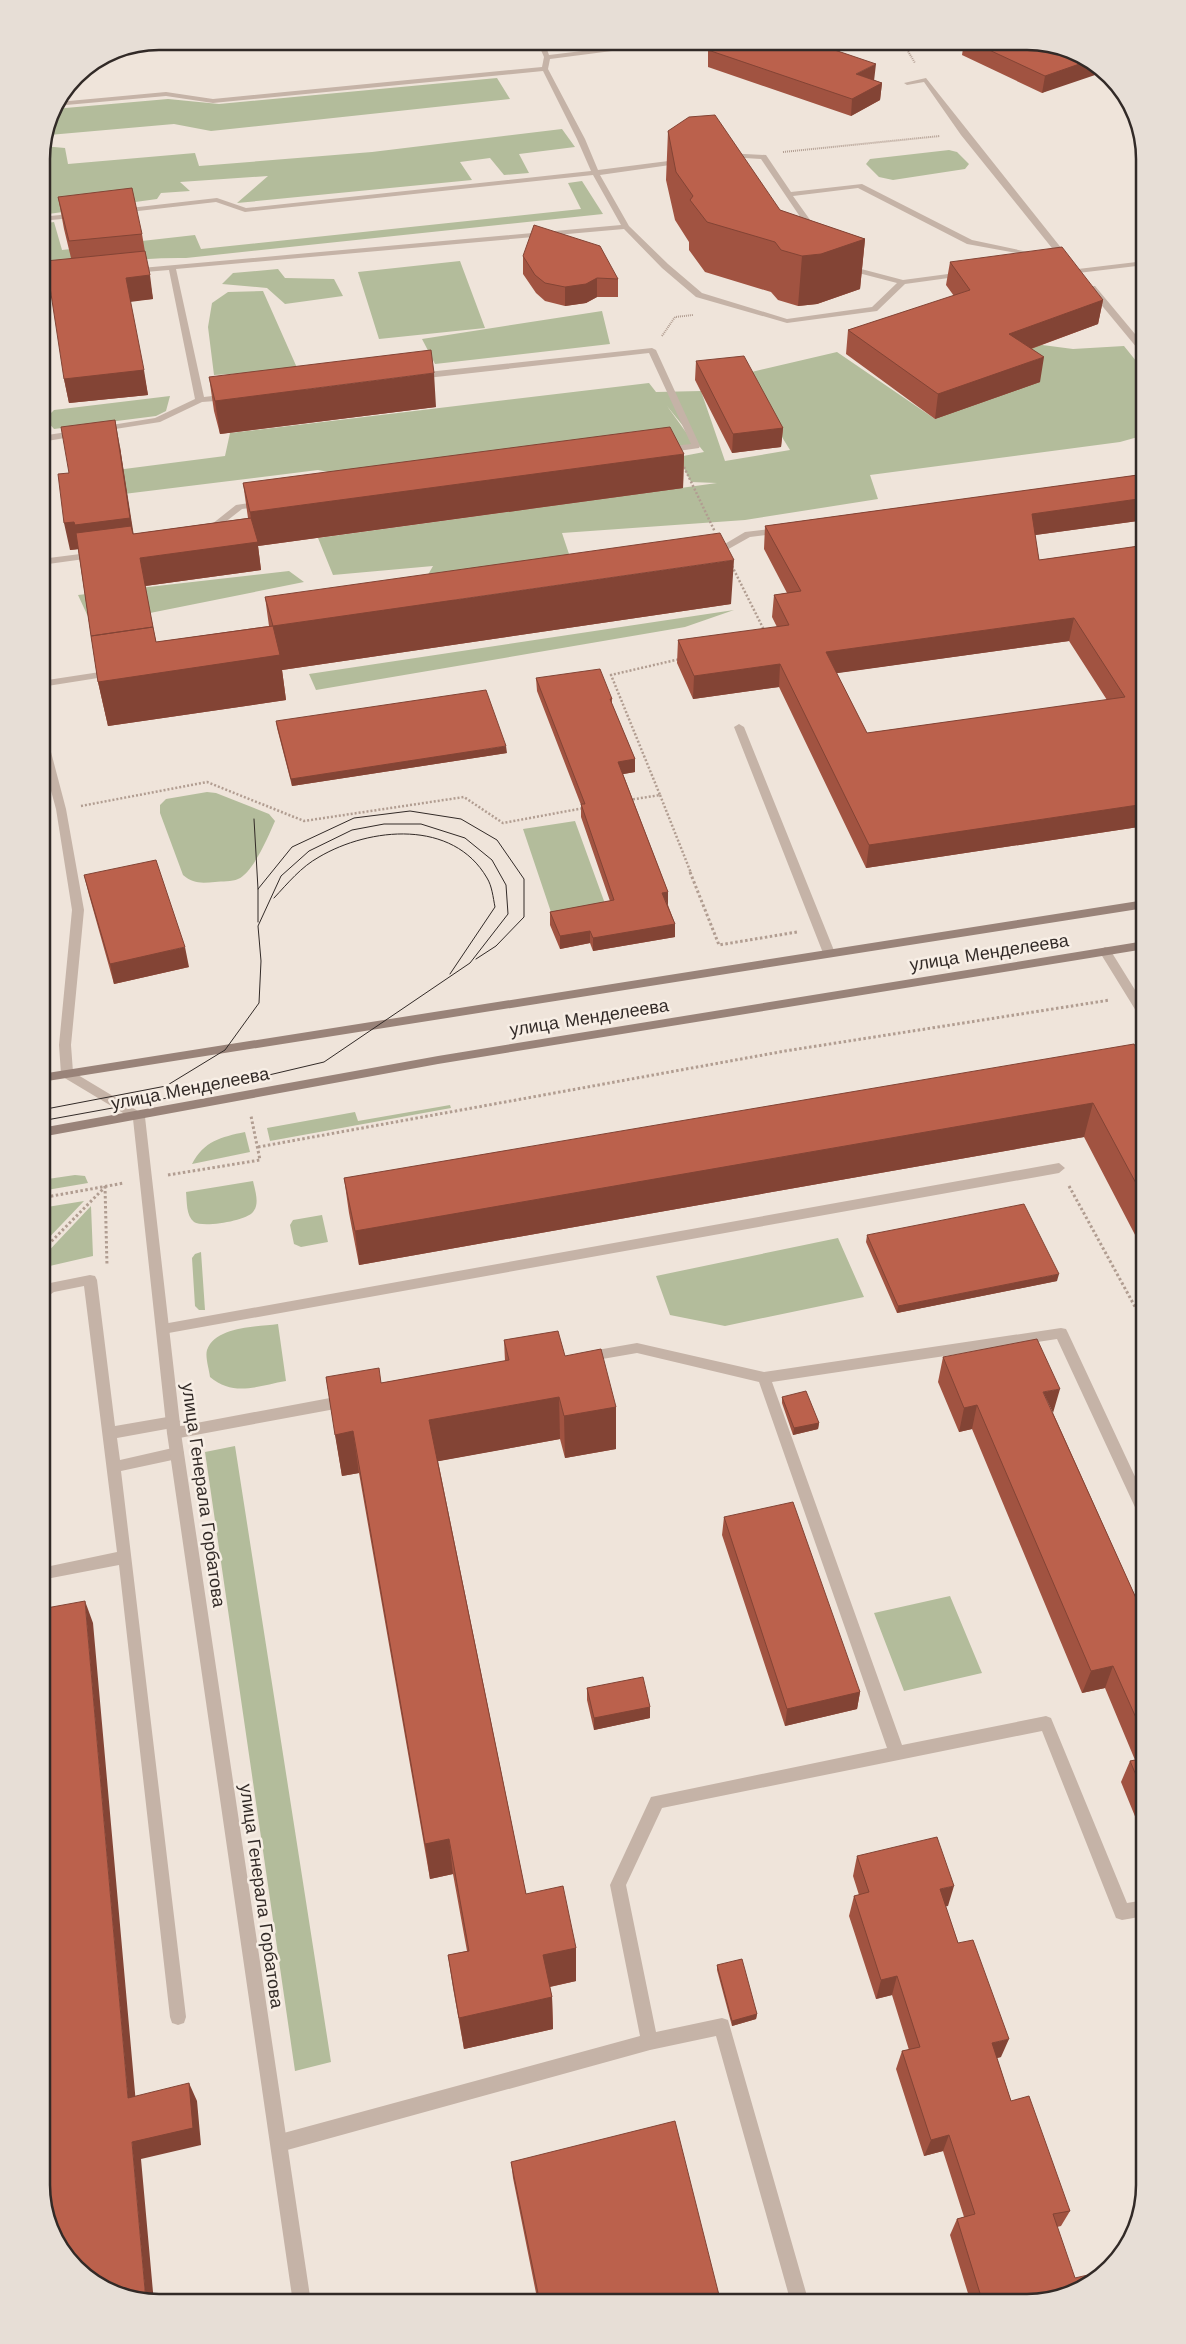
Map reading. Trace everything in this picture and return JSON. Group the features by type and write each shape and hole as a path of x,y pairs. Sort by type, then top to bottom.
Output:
{"main road":[{"name":"улица Менделеева","path":"50,1077 1136,905"},
{"name":"улица Менделеева","path":"50,1132 139,1117 438,1060 1136,946"}],"street":[{"path":"544,50 547,57 545,69 581,139 595,173 626,227 665,266 699,295 787,321 874,309 903,282"},
{"path":"547,57 608,50"},
{"path":"65,103 166,94 213,102 545,69"},
{"path":"906,83 926,80 964,133 1136,341"},
{"path":"715,156 762,157 821,241"},
{"path":"110,212 217,200 245,210 595,173 697,159"},
{"path":"789,194 859,186 970,242 1048,257"},
{"path":"50,218 90,214"},
{"path":"126,272 626,227"},
{"path":"1058,260 1068,261"},
{"path":"1078,271 1136,264"},
{"path":"836,265 903,282 971,273"},
{"path":"172,268 200,400"},
{"path":"50,279 70,277"},
{"path":"406,378 652,350 696,446 655,452"},
{"path":"50,438 157,420 200,400 240,396"},
{"path":"202,536 239,507 269,503"},
{"path":"700,558 723,549 748,534 786,530"},
{"path":"50,561 108,553"},
{"path":"50,683 128,671"},
{"path":"739,727 817,928 829,953"},
{"path":"50,769 60,809 78,910 66,1045 67,1074 139,1117"},
{"path":"1105,951 1136,1001"},
{"name":"улица Генерала Горбатова","path":"139,1117 177,1452 301,2294"},
{"path":"163,1329 1059,1168"},
{"path":"50,1288 90,1280 125,1557 178,2017"},
{"path":"569,1360 637,1348 764,1378 1061,1333 1136,1495"},
{"path":"764,1378 897,1754"},
{"path":"110,1433 174,1428 357,1399"},
{"path":"114,1467 177,1452"},
{"path":"50,1572 125,1557"},
{"path":"650,2042 618,1885 657,1802 1046,1724 1122,1912 1136,1910"},
{"path":"280,2143 650,2042 722,2026 797,2294"}],"path":[{"path":"907,50 926,80"},
{"path":"762,157 790,150 964,133"},
{"path":"652,350 675,318 695,315"},
{"path":"675,449 769,639"},
{"path":"685,658 611,675 719,945 817,928"},
{"path":"60,809 207,782 304,821 464,797 503,823 592,807"},
{"path":"621,802 660,795"},
{"path":"258,1147 784,1051 1133,996"},
{"path":"50,1196 260,1160 246,1096"},
{"path":"1059,1168 1136,1309"},
{"path":"50,1243 105,1186"},
{"path":"91,1286 108,1284 105,1186"}],"green space":[{"path":"497,78 510,99 211,131 174,124 53,135 63,108 168,99 219,104"},
{"path":"562,129 575,147 519,154 529,173 504,175 490,158 460,162 472,180 237,203 268,176 180,182 190,191 161,193 157,199 50,214 51,147 65,148 68,164 195,153 199,166 372,152"},
{"path":"949,150 957,152 969,164 965,169 893,180 879,177 866,164 870,159"},
{"path":"582,181 603,214 186,258 50,266 50,223 54,222 62,250 195,235 201,249 581,209 568,183"},
{"path":"460,261 485,328 379,339 358,272"},
{"path":"278,269 285,278 334,279 343,296 285,304 267,288 222,284 233,273"},
{"path":"263,291 298,370 214,375 208,327 212,303 228,292"},
{"path":"602,311 610,344 435,364 422,339"},
{"path":"1027,343 1073,349 1124,346 1136,361 1136,438 1120,442 870,475 878,499 745,520 562,533 571,560 421,587 433,566 333,575 318,538 717,483 691,482 678,457 704,452 667,406 696,446 382,482 318,470 75,500 70,476 225,456 230,433 649,383 656,392 701,391 725,461 790,450 743,374 837,352 935,419"},
{"path":"170,396 166,411 156,416 54,429 50,425 50,414 54,410"},
{"path":"289,571 304,582 150,613 90,621 78,595"},
{"path":"734,610 685,627 316,690 309,674"},
{"path":"207,792 216,793 269,814 275,821 255,862 244,875 236,880 198,882 190,880 183,875 160,813 160,805 166,799"},
{"path":"575,821 608,912 554,921 523,829"},
{"path":"450,1105 451,1108 270,1141 267,1128 355,1112 358,1121"},
{"path":"245,1132 250,1152 192,1164 202,1150 214,1141"},
{"path":"75,1175 85,1176 88,1183 50,1189 50,1179"},
{"path":"253,1181 256,1205 253,1212 249,1215 234,1221 215,1224 199,1224 191,1219 187,1208 186,1192"},
{"path":"84,1201 50,1237 50,1207"},
{"path":"91,1206 93,1256 50,1266 50,1249"},
{"path":"322,1215 328,1242 301,1247 294,1244 290,1225 293,1220"},
{"path":"838,1238 864,1297 725,1326 670,1315 656,1276"},
{"path":"201,1252 205,1310 199,1310 195,1306 192,1258 195,1254"},
{"path":"278,1324 286,1381 256,1387 237,1388 228,1387 210,1377 207,1350 219,1336 238,1329"},
{"path":"235,1446 331,2062 295,2071 205,1452"},
{"path":"950,1596 982,1673 904,1691 874,1613"}],"building":[{"path":"708,50 835,50 876,64 856,74 882,83 852,99"},
{"path":"989,50 1035,50 1049,52 1080,64 1045,76"},
{"path":"715,115 780,210 865,239 821,254 802,256 781,250 775,242 707,222 690,200 693,196 676,172 668,131 689,117"},
{"path":"132,188 142,234 69,241 58,197"},
{"path":"534,225 600,246 618,279 597,278 586,284 565,287 545,283 535,275 523,256"},
{"path":"1062,247 1103,300 1009,334 1044,357 938,394 848,330 970,290 950,262"},
{"path":"145,251 150,275 126,278 144,370 64,379 50,287 50,261"},
{"path":"431,350 434,373 215,401 209,377"},
{"path":"744,356 783,428 733,434 696,361"},
{"path":"115,420 130,518 75,525 74,522 64,523 58,474 69,473 61,427"},
{"path":"670,427 684,454 250,512 243,483"},
{"path":"1136,475 1136,499 1032,514 1039,560 1136,546 1136,805 869,845 780,664 694,676 678,640 789,625 774,595 801,591 765,526","holes":["1074,618 1125,697 867,733 826,652"]},
{"path":"251,518 258,542 140,558 153,627 91,636 76,533 131,526 133,534"},
{"path":"720,533 734,560 273,626 265,597"},
{"path":"273,626 280,655 98,682 91,636 153,627 156,642"},
{"path":"600,669 612,699 610,699 635,759 618,762 668,892 662,893 675,924 593,938 590,931 560,936 550,912 614,900 581,804 585,804 536,678"},
{"path":"486,690 506,746 291,779 276,721"},
{"path":"156,860 185,947 110,964 84,875"},
{"path":"1134,1044 1136,1047 1136,1183 1093,1103 355,1231 344,1178"},
{"path":"1024,1204 1059,1274 898,1306 867,1235"},
{"path":"558,1331 565,1356 601,1349 616,1407 564,1416 559,1397 429,1420 526,1894 563,1886 576,1948 543,1955 552,1997 459,2018 448,1955 469,1951 449,1839 425,1844 353,1431 335,1435 326,1377 379,1368 381,1383 509,1360 504,1340"},
{"path":"1037,1339 1060,1389 1043,1392 1136,1598 1136,1718 1113,1666 1091,1671 977,1405 964,1408 943,1357"},
{"path":"806,1391 819,1423 794,1428 782,1397"},
{"path":"793,1502 860,1692 787,1709 724,1517"},
{"path":"85,1601 128,2098 189,2083 193,2128 132,2142 145,2293 111,2283 87,2267 72,2252 58,2227 51,2200 50,1607"},
{"path":"643,1677 650,1707 594,1718 587,1688"},
{"path":"1136,1760 1136,1775 1130,1761"},
{"path":"937,1837 954,1886 940,1889 958,1943 973,1940 1009,2039 992,2043 1011,2101 1029,2096 1070,2211 1053,2214 1075,2278 1090,2275 1069,2286 1042,2293 980,2294 957,2219 975,2214 949,2135 931,2140 902,2051 920,2047 897,1976 881,1980 854,1896 869,1892 857,1856"},
{"path":"742,1959 757,2014 732,2021 717,1965"},
{"path":"675,2121 719,2294 538,2294 511,2162"}],"tram line":[{"path":"258,889 292,847 354,818 410,811 461,819 497,840 524,879 524,917 496,946 476,959"},
{"path":"254,819 258,889"},
{"path":"50,1108 166,1086 225,1050 259,1003 261,961 258,926 281,876 309,851 352,830 384,824 421,824 465,838 492,860 506,885 508,914 470,963 324,1062 184,1095 50,1119"},
{"path":"274,898 312,861 339,847 362,839 409,834 432,838 454,846 472,859 487,878 495,907 450,974"},
{"path":"258,889 258,922"}]}
